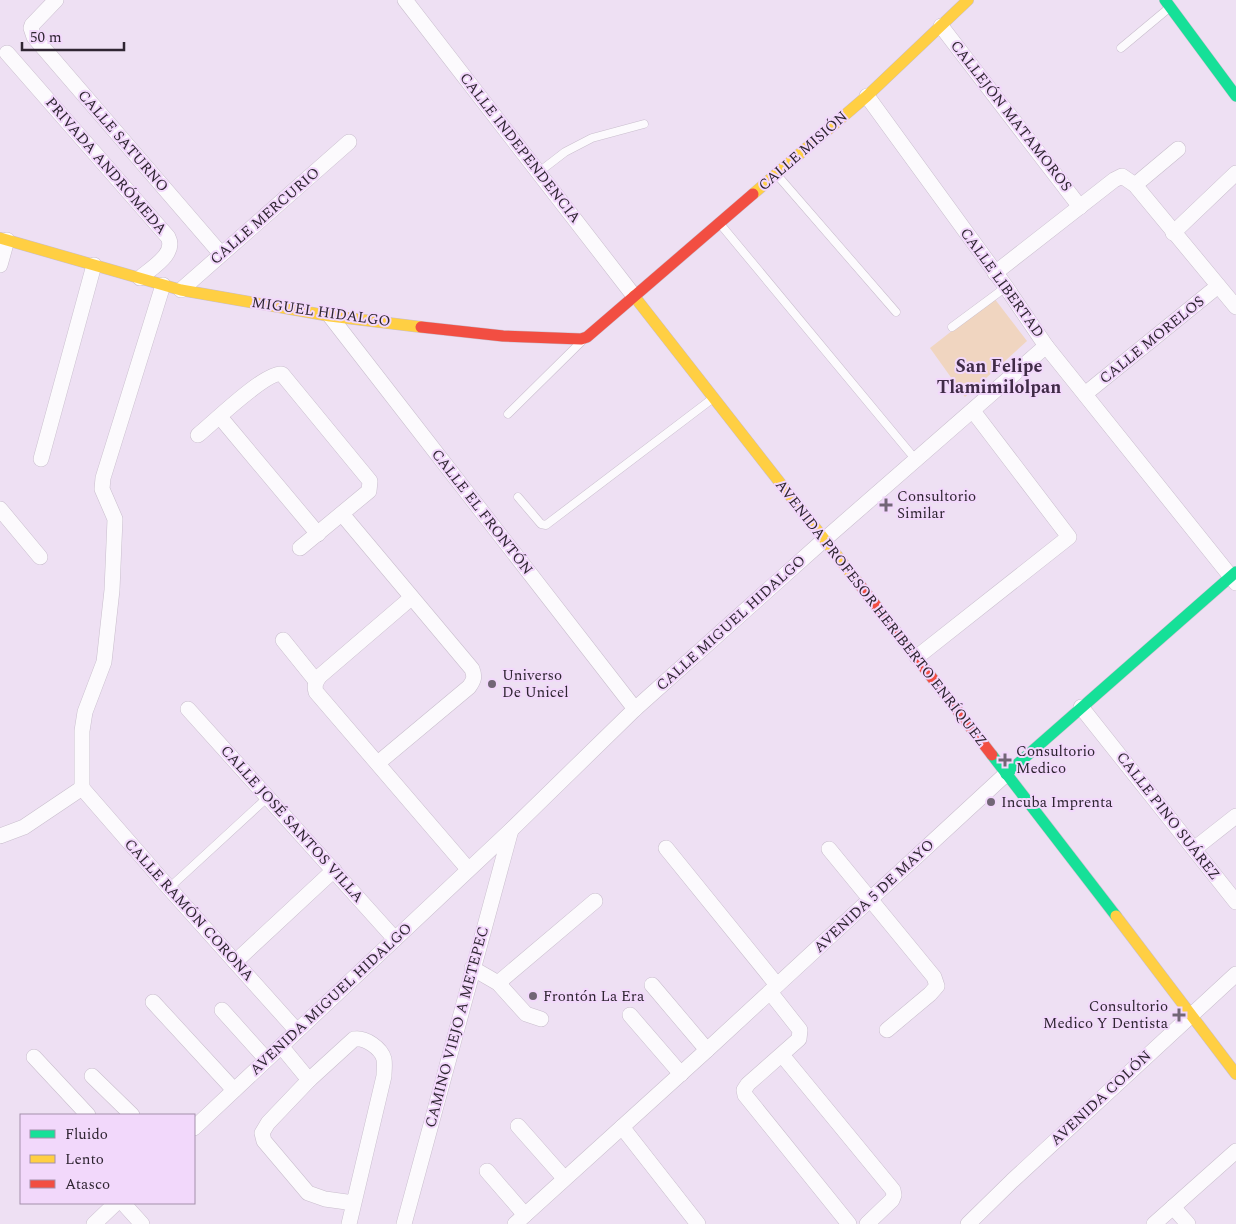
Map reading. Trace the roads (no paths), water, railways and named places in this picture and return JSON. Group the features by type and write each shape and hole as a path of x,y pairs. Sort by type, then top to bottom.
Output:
{"main road":[{"name":"CALLE MISIÓN","path":"634,296 866,96 968,0"},
{"path":"1168,4 1236,96"},
{"name":"MIGUEL HIDALGO","path":"3,239 181,290 330,316 503,336 575,339 587,337"},
{"path":"587,337 634,296"},
{"name":"AVENIDA PROFESOR HERIBERTO ENRÍQUEZ","path":"634,296 825,538 1236,1074"},
{"name":"AVENIDA 5 DE MAYO","path":"1006,774 1081,707 1234,577"}],"street":[{"name":"CALLE SATURNO","path":"56,0 32,24 31,28 34,37 221,254"},
{"name":"CALLE INDEPENDENCIA","path":"406,0 634,296"},
{"name":"CALLEJÓN MATAMOROS","path":"941,26 1080,207"},
{"name":"PRIVADA ANDRÓMEDA","path":"7,53 168,237 171,244 170,249 160,262 140,278"},
{"name":"CALLE LIBERTAD","path":"866,96 1006,287 1046,346 1234,577"},
{"name":"CALLE MERCURIO","path":"181,290 349,142"},
{"path":"1135,185 1178,149"},
{"path":"1173,233 1236,173"},
{"path":"995,273 1114,180 1122,176 1135,185 1236,307"},
{"path":"0,265 3,239"},
{"path":"41,459 94,266"},
{"path":"0,836 24,827 82,788 82,731 85,712 104,662 112,590 114,518 102,489 103,478 163,285"},
{"name":"CALLE MORELOS","path":"1085,394 1218,286"},
{"name":"CALLE EL FRONTÓN","path":"330,316 635,709"},
{"name":"CALLE MIGUEL HIDALGO","path":"468,869 635,709 825,538 1046,346"},
{"path":"198,435 261,381 271,375 282,374 370,481 369,491 300,548"},
{"path":"917,657 1069,537 973,411"},
{"path":"220,416 318,534"},
{"path":"0,509 40,557"},
{"path":"342,514 472,669 474,674 474,681 469,687 378,763"},
{"path":"316,686 412,598"},
{"path":"283,640 316,686 378,763 468,869"},
{"name":"CALLE PINO SUÁREZ","path":"1081,707 1236,902"},
{"name":"CALLE JOSÉ SANTOS VILLA","path":"188,709 395,939"},
{"name":"AVENIDA 5 DE MAYO","path":"520,1220 1006,774"},
{"name":"CALLE RAMÓN CORONA","path":"82,788 297,1031"},
{"path":"1194,849 1236,816"},
{"name":"CAMINO VIEJO A METEPEC","path":"404,1224 510,830"},
{"path":"666,848 773,988 801,1032 799,1039 748,1084 744,1090 745,1095 849,1224"},
{"path":"830,849 934,977 937,986 887,1030"},
{"name":"AVENIDA MIGUEL HIDALGO","path":"195,1127 468,869"},
{"path":"234,962 334,870"},
{"path":"498,983 595,901"},
{"path":"472,968 498,983 526,1014 541,1019"},
{"name":"AVENIDA COLÓN","path":"968,1224 1236,974"},
{"path":"652,985 707,1050"},
{"path":"153,1002 234,1090"},
{"path":"222,1010 266,1059"},
{"path":"630,1015 681,1074"},
{"path":"349,1224 354,1203 384,1076 384,1058 380,1052 364,1039 354,1039 310,1080 268,1123 262,1133 262,1137 308,1193 325,1199 354,1203"},
{"path":"281,1046 310,1080"},
{"path":"782,1055 893,1190 892,1200 867,1224"},
{"path":"34,1057 87,1114"},
{"path":"92,1076 131,1114"},
{"path":"518,1126 564,1178"},
{"path":"622,1127 698,1224"},
{"path":"1154,1224 1236,1152"},
{"path":"487,1171 520,1220"},
{"path":"94,1224 115,1204"},
{"path":"124,1204 142,1224"},
{"path":"1173,1207 1188,1224"}],"lane":[{"path":"1121,48 1168,4"},
{"path":"539,172 566,152 592,138 644,124"},
{"path":"777,174 896,312"},
{"path":"719,223 916,460"},
{"path":"952,327 1006,287"},
{"path":"508,414 587,337"},
{"path":"518,497 538,522 546,525 714,398"},
{"path":"169,888 268,798"}],"place":[{"name":"Consultorio Similar","path":"886,505"},
{"name":"Universo De Unicel","path":"492,684"},
{"name":"Consultorio Medico","path":"1005,760"},
{"name":"Incuba Imprenta","path":"991,802"},
{"name":"Frontón La Era","path":"533,996"},
{"name":"Consultorio Medico Y Dentista","path":"1179,1015"}],"district":[{"name":"San Felipe Tlamimilolpan","path":"999,376"}]}
